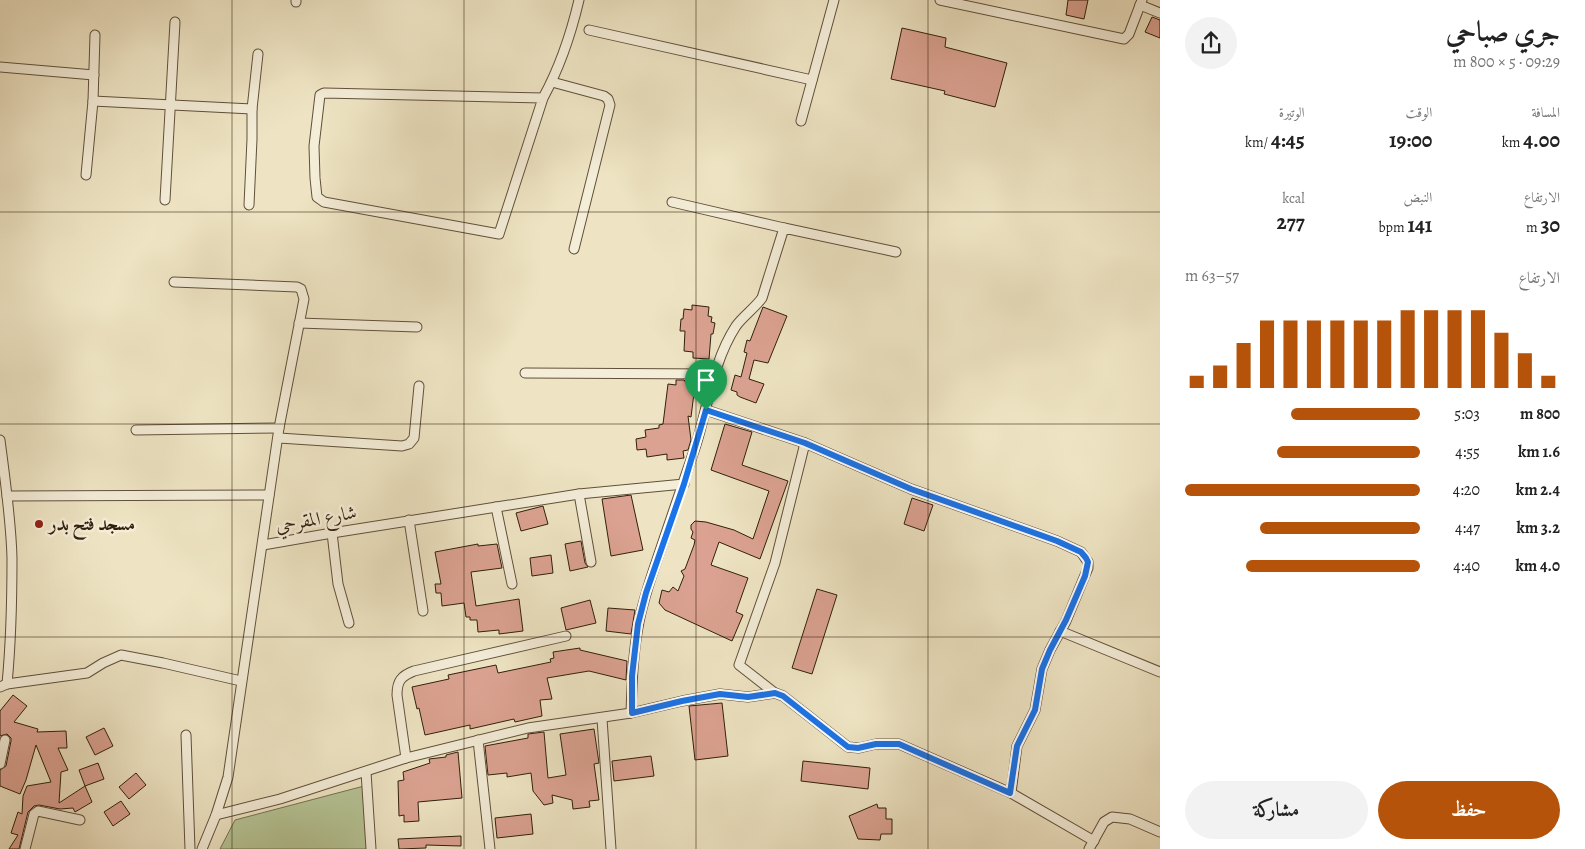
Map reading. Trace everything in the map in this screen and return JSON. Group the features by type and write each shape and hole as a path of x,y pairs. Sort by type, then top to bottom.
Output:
{"street":[{"path":"542,98 324,93 318,99 314,146 317,197 324,202 500,234 542,98 552,82 571,32 579,0"},
{"path":"801,122 834,0"},
{"path":"940,0 1124,39 1129,34 1141,2 1160,13"},
{"path":"164,200 176,22"},
{"path":"589,30 812,80"},
{"path":"86,174 93,101 95,36"},
{"path":"249,205 252,109 258,54"},
{"path":"0,68 94,75"},
{"path":"552,82 604,96 608,99 610,105 574,250"},
{"path":"93,101 252,109"},
{"path":"672,202 896,252"},
{"path":"632,713 632,676 638,624 646,593 684,484 706,410 709,391 726,345 737,325 762,298 784,228"},
{"path":"174,282 297,287 301,289 304,298 279,433 263,546"},
{"path":"298,323 417,327"},
{"path":"526,373 715,374"},
{"path":"136,430 279,433 402,446 409,444 414,438 419,386"},
{"path":"706,410 805,443 911,489 1029,531 1081,552 1088,562 1088,568 1042,669 1035,710 1017,746 1010,793"},
{"path":"0,440 12,558 10,653 4,685 87,673 121,655 242,682"},
{"path":"805,443 775,563 739,665 775,693 783,696 848,747 858,748 876,744 899,744 1010,793 1091,845 1104,822 1112,817 1130,819 1160,832"},
{"name":"شارع المقرحي","path":"202,849 216,815 228,777 263,546 409,520 579,494 684,484"},
{"path":"579,494 591,562"},
{"path":"7,496 269,495"},
{"path":"496,507 512,584"},
{"path":"409,520 423,610"},
{"path":"332,533 338,584 349,623"},
{"path":"1060,631 1160,672"},
{"path":"406,758 397,695 397,685 406,674 566,636"},
{"path":"216,815 280,799 406,758 528,728 602,719 720,694 748,697 775,693"},
{"path":"602,719 611,849"},
{"path":"186,735 190,849"},
{"path":"0,764 5,740"},
{"path":"478,740 490,849"},
{"path":"366,772 371,849"},
{"path":"25,849 35,813 38,811 80,820"}],"green space":[{"path":"364,786 368,849 220,849 235,820"}],"building":[{"path":"1068,0 1088,0 1084,19 1066,15"},
{"path":"1152,17 1160,20 1160,38 1145,32"},
{"path":"902,28 946,38 945,47 1007,63 995,107 944,94 945,91 891,79"},
{"path":"692,305 709,307 708,316 712,317 711,322 715,323 713,334 711,334 709,359 693,358 693,352 684,351 685,331 680,331 681,319 683,319 684,309 692,310"},
{"path":"763,307 787,316 768,363 754,360 749,379 764,384 756,403 740,397 737,395 737,392 731,390 735,375 741,377 747,353 744,352 747,340 750,341"},
{"path":"676,380 684,380 687,384 695,385 691,417 688,416 691,440 688,450 683,451 684,458 667,460 667,454 647,457 646,449 637,450 636,439 646,437 645,430 659,428 659,425 663,424 668,384 676,385"},
{"path":"725,424 752,432 742,465 788,481 760,559 719,542 711,565 748,578 736,612 743,615 732,641 665,610 659,603 662,590 669,592 673,587 678,591 684,576 681,571 685,569 694,545 695,540 691,538 693,532 691,525 695,521 734,530 753,539 769,491 711,470"},
{"path":"631,495 643,550 611,556 602,499"},
{"path":"912,498 933,505 924,531 904,524"},
{"path":"543,506 548,524 521,531 516,513"},
{"path":"581,541 585,563 588,567 570,571 565,544"},
{"path":"478,544 478,546 497,544 502,568 471,572 476,606 519,599 523,631 499,634 499,630 478,632 477,620 470,620 470,617 466,617 464,603 442,606 441,593 436,593 435,584 441,584 435,552"},
{"path":"551,555 553,573 532,576 530,558"},
{"path":"817,589 837,595 812,674 792,668"},
{"path":"590,600 596,623 566,630 561,608"},
{"path":"608,608 635,610 631,634 606,631"},
{"path":"580,648 580,650 627,661 626,680 589,671 547,678 552,699 540,700 542,716 515,722 514,719 470,729 470,725 425,735 412,687 449,679 448,675 496,665 498,673 551,662 550,659 554,658 553,652"},
{"path":"13,695 27,706 14,722 38,729 37,732 66,731 67,748 58,748 68,770 61,772 59,803 85,786 92,802 75,812 73,808 60,809 39,805 34,806 28,812 19,849 9,849 18,835 11,833 18,812 22,814 23,796 27,786 51,782 36,745 20,794 0,786 0,770 6,766 11,738 7,734 0,736 0,711"},
{"path":"722,703 728,756 695,760 689,706"},
{"path":"104,728 113,746 95,755 86,737"},
{"path":"594,729 599,763 594,764 599,800 589,801 590,807 573,809 572,800 552,795 553,803 544,805 533,791 531,773 507,777 507,773 488,775 485,746 528,738 528,734 544,732 548,778 566,775 560,734"},
{"path":"458,752 462,798 418,802 419,821 404,822 404,815 399,816 398,781 404,780 403,772 430,763 429,759 446,757 446,755"},
{"path":"651,756 654,776 614,781 612,761"},
{"path":"803,761 870,768 868,789 801,781"},
{"path":"98,763 104,779 85,786 79,770"},
{"path":"136,773 146,785 129,799 119,787"},
{"path":"121,801 130,814 113,826 104,812"},
{"path":"877,804 878,808 886,808 886,819 892,819 892,834 881,834 880,840 858,839 849,816"},
{"path":"531,814 533,834 497,838 495,818"},
{"path":"461,836 461,846 426,845 426,848 399,849 398,839"}],"place":[{"name":"مسجد فتح بدر","path":"39,524"}],"route":[{"path":"706,410 805,443 911,489 1057,541 1081,552 1086,558 1088,568 1066,620 1042,669 1035,710 1017,746 1010,793 899,744 876,744 858,748 848,747 783,696 775,693 748,697 720,694 632,713 632,676 638,624 646,593 684,484 706,410"}]}
